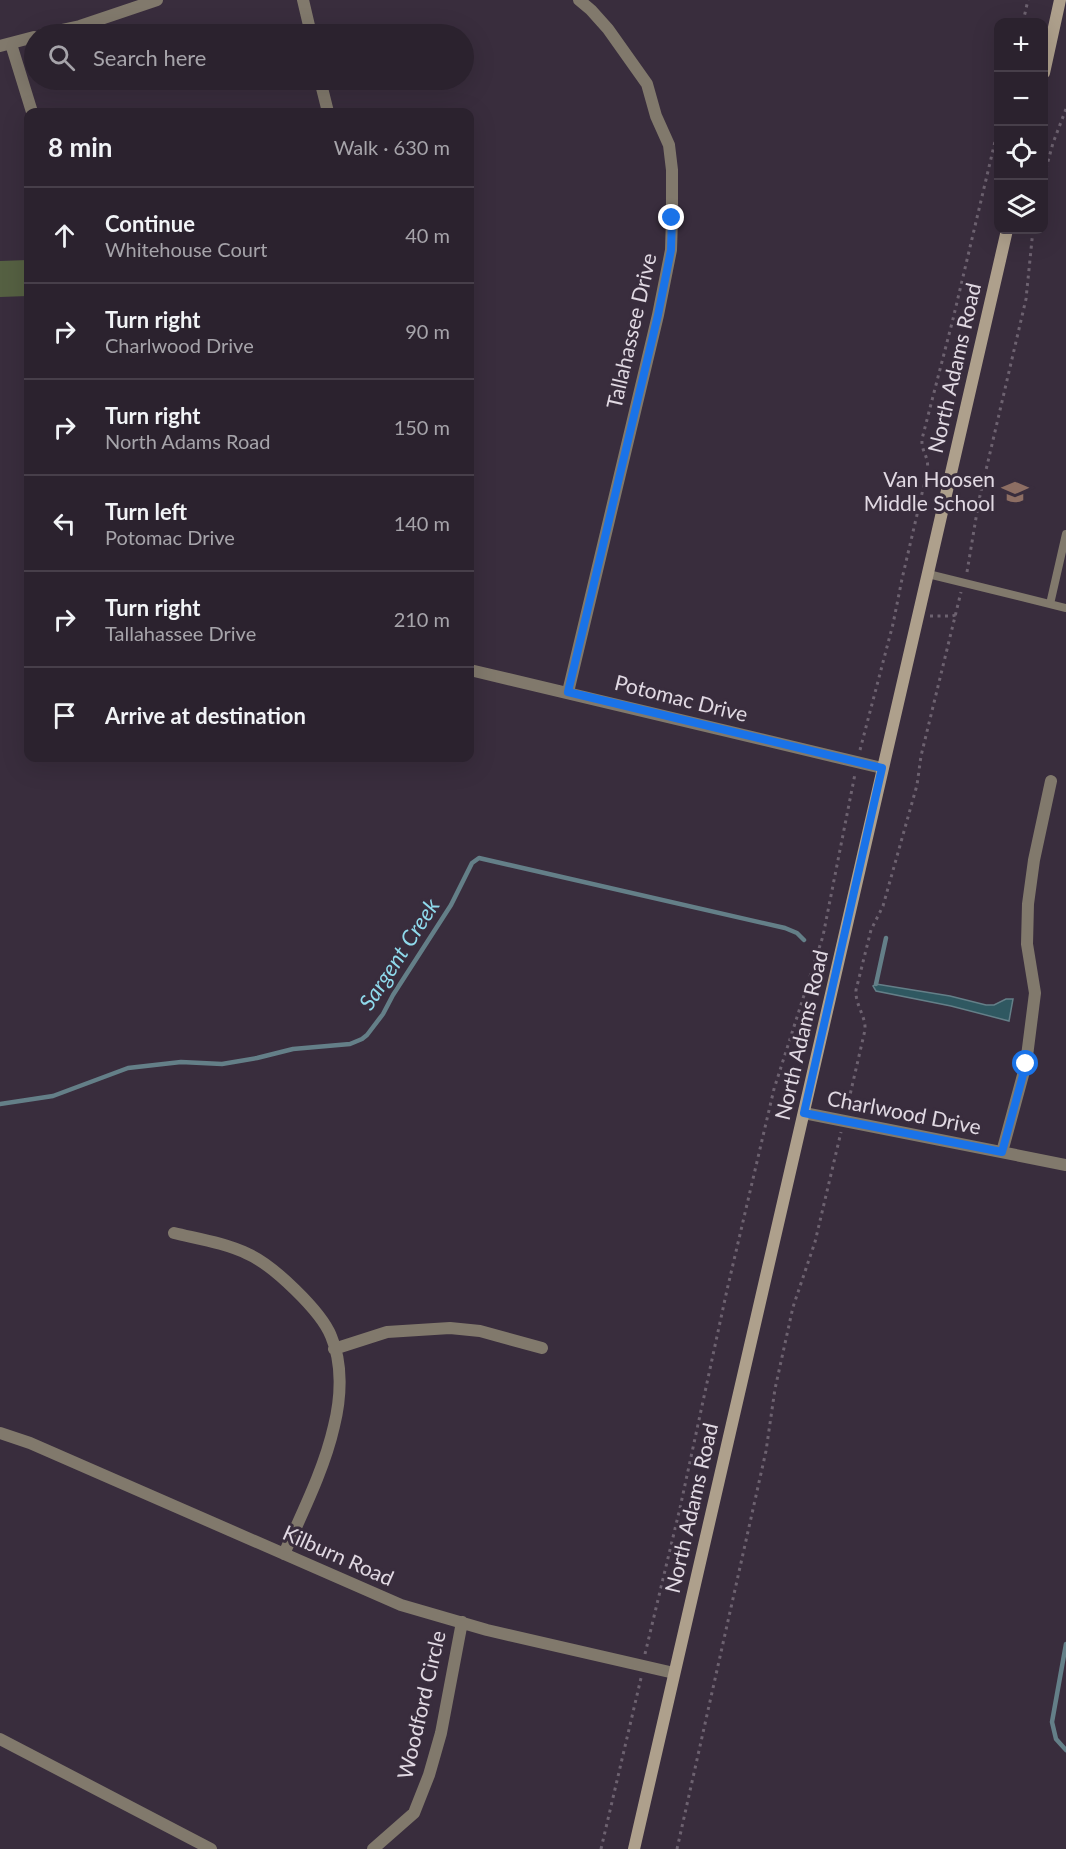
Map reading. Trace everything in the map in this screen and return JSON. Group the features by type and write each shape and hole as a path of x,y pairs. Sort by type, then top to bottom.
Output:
{"main road":[{"path":"1048,54 1060,0"},
{"name":"North Adams Road","path":"634,1849 1006,234"}],"street":[{"path":"86,24 157,0"},
{"path":"303,0 308,24"},
{"name":"Tallahassee Drive","path":"568,692 658,315 671,250 672,218 672,170 669,145 656,116 647,84 608,29 579,0"},
{"path":"24,40 5,45 30,108"},
{"path":"322,90 327,108"},
{"name":"Potomac Drive","path":"474,671 882,768"},
{"path":"1002,1152 1026,1064 1035,993 1027,944 1028,904 1034,860 1051,781"},
{"name":"Charlwood Drive","path":"804,1113 1066,1165"},
{"path":"174,1233 250,1254 288,1281 331,1336 339,1373 339,1402 334,1429 284,1554"},
{"path":"334,1350 387,1332 450,1328 480,1330 542,1348"},
{"name":"Kilburn Road","path":"0,1433 30,1443 401,1605 674,1673"},
{"name":"Woodford Circle","path":"374,1849 414,1813 429,1775 441,1733 462,1622"},
{"path":"0,1739 211,1849"}],"lane":[{"path":"1050,604 1066,534"},
{"path":"928,574 1066,608"}],"path":[{"path":"1024,18 1028,0"},
{"path":"1048,161 1066,109"},
{"path":"860,746 893,624 927,472 929,462 921,444 922,439 994,150"},
{"path":"968,569 968,556 979,501 1026,299 1033,234"},
{"path":"847,1110 865,1030 856,990 871,930 883,906 917,785 921,756 959,600"},
{"path":"939,617 956,615"},
{"path":"646,1653 774,1089 823,936 854,785"},
{"path":"677,1849 766,1451 773,1398 791,1317 815,1242 841,1134"},
{"path":"601,1849 641,1679"}],"shaded area":[{"path":"24,260 24,296 0,297 0,261"},
{"path":"876,984 950,996 986,1005 1013,999 1009,1021 951,1006 876,991 873,986"}],"waterway":[{"name":"Sargent Creek","path":"0,1104 53,1096 128,1068 181,1062 222,1064 293,1049 350,1044 362,1039 383,1014 451,905 472,863 479,858 785,928 797,933 804,940"},
{"path":"876,984 886,938"},
{"path":"1066,1644 1052,1722 1056,1739 1066,1750"}],"place":[{"name":"Van Hoosen Middle School","path":"1015,492"}],"route":[{"path":"672,218 671,250 658,315 568,692 882,768 804,1113 1002,1152 1026,1064"}]}
